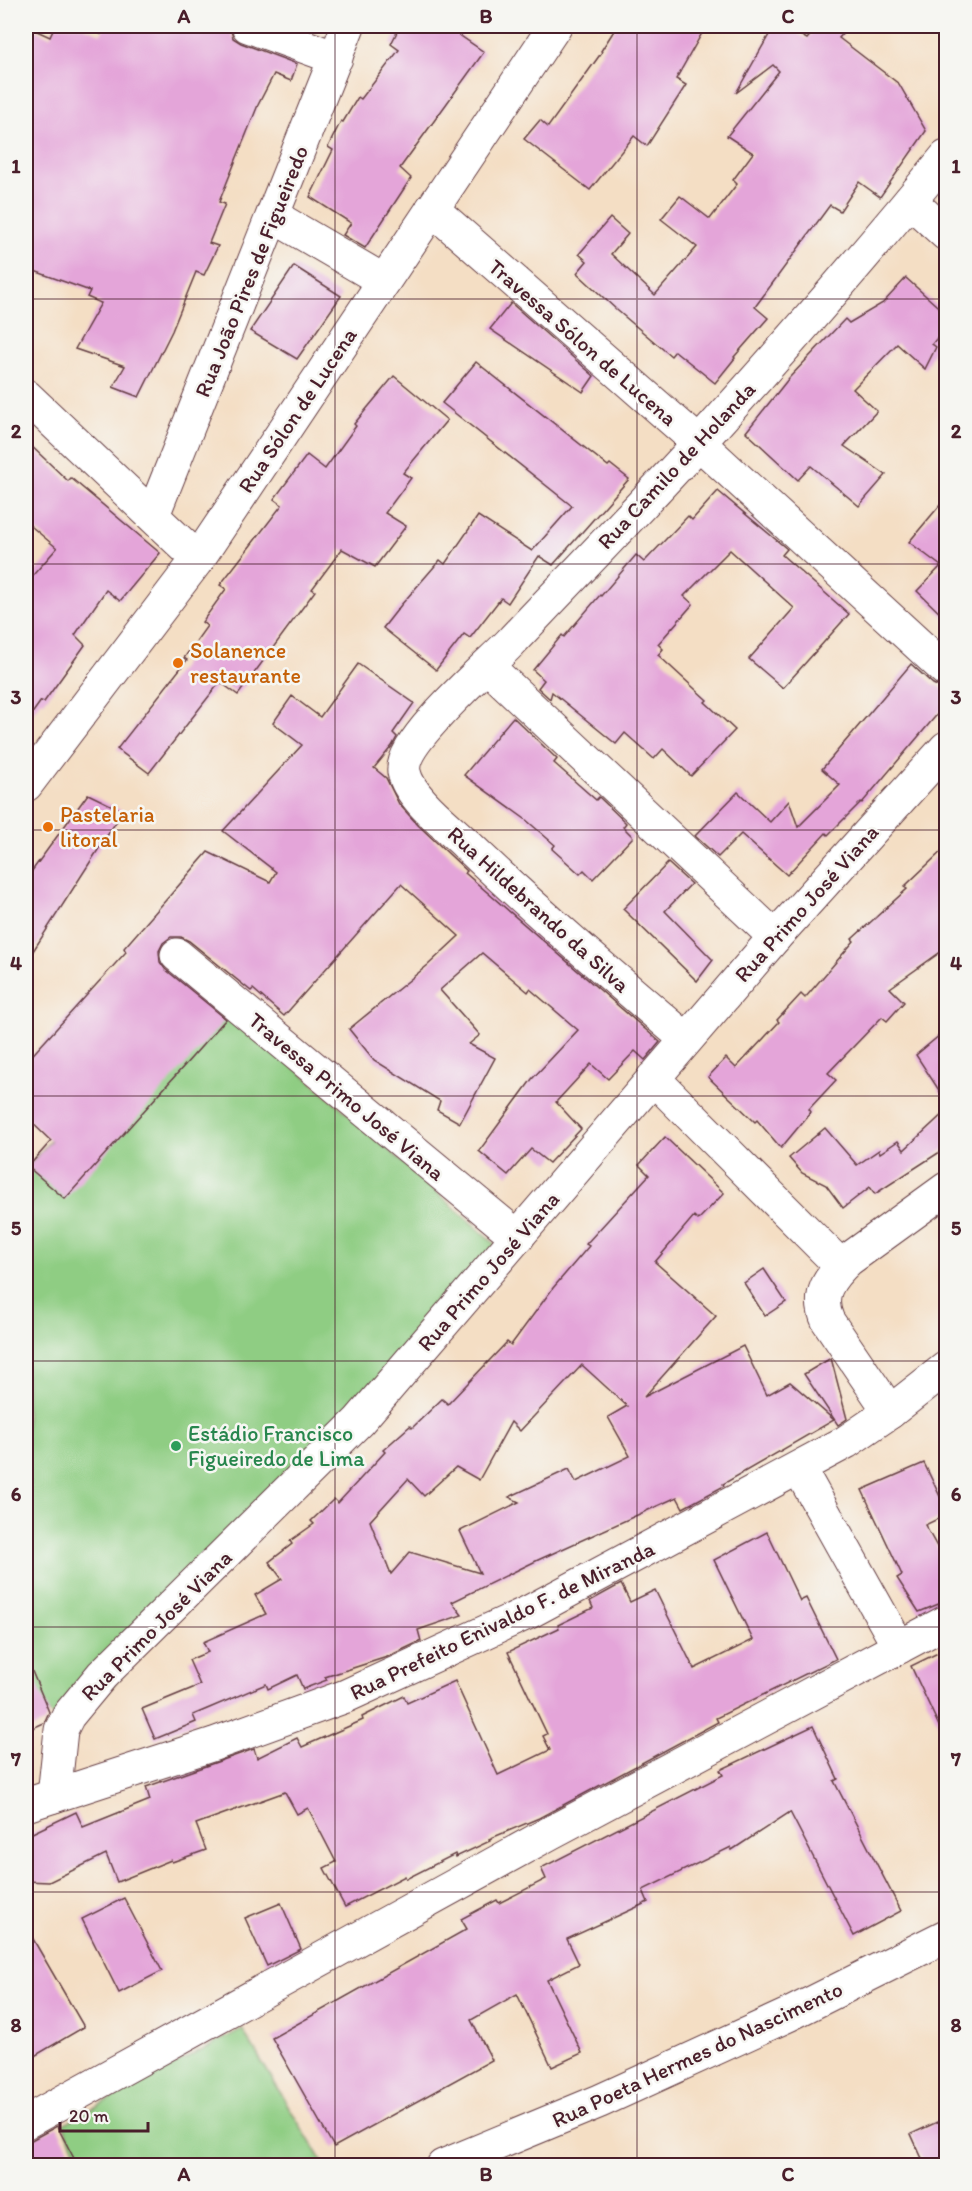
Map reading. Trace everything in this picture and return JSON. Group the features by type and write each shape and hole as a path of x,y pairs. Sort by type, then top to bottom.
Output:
{"street":[{"path":"248,26 336,58"},
{"name":"Rua João Pires de Figueiredo","path":"153,515 348,26"},
{"name":"Rua Sólon de Lucena","path":"26,785 198,559 555,26"},
{"name":"Rua Camilo de Holanda","path":"404,770 409,751 436,716 488,667 699,443 946,157"},
{"path":"910,201 946,234"},
{"name":"Travessa Sólon de Lucena","path":"432,209 699,443 946,670"},
{"path":"273,216 384,281"},
{"path":"26,396 198,559"},
{"path":"488,667 775,936"},
{"name":"Rua Primo José Viana","path":"40,1801 61,1730 68,1716 102,1675 359,1421 775,936 946,748"},
{"name":"Rua Hildebrando da Silva","path":"404,770 409,785 429,808 523,899 686,1040"},
{"name":"Travessa Primo José Viana","path":"177,955 518,1237"},
{"path":"653,1078 841,1266"},
{"path":"890,1412 828,1321 823,1312 822,1297 834,1273 841,1266 946,1189"},
{"name":"Rua Prefeito Enivaldo F. de Miranda","path":"40,1801 214,1744 346,1696 529,1612 846,1442 890,1412 946,1368"},
{"path":"799,1468 899,1647"},
{"path":"26,2122 549,1833 946,1622"},
{"name":"Rua Poeta Hermes do Nascimento","path":"443,2166 600,2101 788,2015 946,1935"}],"green space":[{"name":"Estádio Francisco Figueiredo de Lima","path":"195,979 502,1250 71,1732 26,1692 26,1165 28,1166"},
{"path":"242,2029 324,2165 83,2165 63,2124"}],"building":[{"path":"26,26 50,37 55,26 81,26 101,34 105,26 230,26 233,38 241,43 297,64 291,81 274,74 258,105 219,202 225,204 209,243 218,246 204,275 196,272 172,331 139,397 113,387 125,366 75,349 101,303 87,297 90,291 26,268"},
{"path":"400,26 446,26 484,52 400,168 411,178 365,248 343,235 351,223 310,197 333,150 328,147 341,121 343,122 358,97 361,99 399,50 391,44"},
{"path":"617,26 706,26 676,79 686,85 647,146 634,136 590,190 524,139 540,120 548,127 602,52"},
{"path":"774,26 784,26 807,39 818,26 849,26 839,38 899,84 926,131 880,197 859,182 840,211 830,205 755,307 768,318 715,383 675,351 671,356 577,273 587,261 579,254 610,218 628,234 611,254 655,295 697,247 661,219 680,196 710,219 737,184 733,180 753,153 727,136 779,71 773,65 736,93"},
{"path":"294,266 341,296 297,359 250,331"},
{"path":"906,278 946,314 946,327 932,344 936,347 925,369 897,344 853,389 877,411 844,446 886,475 859,506 811,466 798,480 746,432 789,378 845,319 849,323 883,303"},
{"path":"511,303 594,376 583,392 490,329"},
{"path":"476,362 608,466 610,464 629,479 553,565 539,556 508,603 501,598 470,638 464,634 436,670 383,628 401,605 440,560 445,564 478,516 532,551 572,506 442,403"},
{"path":"394,376 447,420 403,473 411,478 385,513 406,526 375,567 342,549 312,589 315,591 238,695 220,682 149,773 117,749 187,660 184,658 207,626 202,622 226,589 220,585 282,505 274,499 307,455 325,469 356,426 354,424"},
{"path":"26,441 68,481 71,478 160,553 120,601 106,590 75,635 85,645 44,702 41,701 26,722 26,583 57,548 26,522"},
{"path":"718,491 787,549 782,555 849,614 783,688 749,659 794,608 730,550 684,596 693,604 658,644 663,649 658,655 707,700 705,702 735,730 691,776 663,749 654,759 625,733 616,744 552,692 550,699 538,688 544,680 533,670 636,555 644,562 688,516 692,520"},
{"path":"946,498 946,619 917,591 941,566 909,542"},
{"path":"358,664 414,703 393,733 397,737 392,746 374,768 386,778 399,804 467,871 465,873 660,1042 645,1060 635,1051 608,1079 591,1064 556,1102 581,1129 549,1163 531,1149 508,1175 479,1151 532,1079 578,1030 530,989 528,992 482,953 440,990 480,1035 469,1044 495,1058 460,1123 437,1110 440,1101 374,1060 349,1029 428,965 459,936 401,884 284,1016 253,989 251,991 189,941 181,937 171,937 163,943 159,951 160,962 165,969 226,1019 65,1199 28,1167 51,1141 26,1117 26,1062 126,952 124,948 208,852 270,882 276,872 223,831 302,745 273,723 292,696 320,717"},
{"path":"911,664 933,684 946,690 946,704 862,803 828,835 826,833 787,875 741,834 718,857 695,836 738,792 770,822 789,801 798,827 840,785 822,769"},
{"path":"513,717 557,759 554,763 596,800 599,797 626,823 623,827 633,837 593,879 584,870 580,874 552,849 555,845 525,819 464,775"},
{"path":"88,794 123,811 26,962 26,879"},
{"path":"946,847 946,948 890,988 904,1002 887,1021 882,1017 828,1073 836,1080 809,1109 811,1112 781,1148 757,1120 755,1122 708,1077 726,1058 736,1068 779,1022 777,1020 801,994 805,998 854,941 852,939 907,889 904,887"},
{"path":"668,863 691,884 665,911 713,960 697,981 623,909"},
{"path":"946,1030 946,1101 916,1055"},
{"path":"946,1111 946,1148 875,1194 870,1187 843,1208 826,1185 802,1173 789,1158 825,1128 857,1165 879,1150 880,1153 898,1141 904,1150"},
{"path":"665,1137 724,1193 698,1220 694,1216 655,1262 716,1316 644,1397 743,1346 767,1395 790,1382 834,1420 683,1508 677,1497 452,1602 462,1615 418,1630 421,1641 387,1657 325,1677 327,1680 303,1689 297,1675 268,1689 266,1684 193,1715 196,1722 155,1739 142,1709 200,1685 189,1660 208,1652 203,1642 266,1614 255,1595 282,1579 269,1562 292,1544 290,1541 314,1524 311,1521 334,1499 338,1503 385,1452 383,1450 410,1426 412,1428 442,1399 448,1404 507,1342 511,1345 553,1288 589,1246 586,1244 649,1175 639,1165","holes":["582,1365 627,1406 608,1417 630,1456 576,1482 569,1469 509,1497 519,1502 460,1531 480,1573 410,1552 391,1574 370,1521 408,1479 424,1496 456,1467 479,1480 511,1422 520,1431"]},
{"path":"764,1269 786,1302 765,1316 744,1283"},
{"path":"831,1358 847,1419 838,1425 804,1374"},
{"path":"924,1463 946,1509 946,1515 925,1525 946,1563 946,1601 919,1612 897,1578 902,1575 862,1490"},
{"path":"767,1532 800,1601 806,1598 836,1659 716,1718 718,1722 539,1818 489,1839 490,1841 456,1857 455,1854 406,1879 405,1876 345,1907 324,1868 336,1862 308,1808 297,1814 285,1792 196,1824 206,1850 172,1862 171,1860 117,1882 106,1854 49,1882 26,1881 26,1836 76,1812 83,1827 150,1800 146,1787 254,1749 257,1758 297,1738 302,1747 363,1720 362,1717 404,1696 407,1703 455,1681 498,1775 550,1750 543,1736 547,1734 508,1652 559,1628 558,1625 593,1608 590,1601 621,1584 630,1602 655,1590 694,1669 753,1640 714,1560"},
{"path":"946,1649 946,1741 911,1666"},
{"path":"26,1657 49,1712 44,1723 26,1731"},
{"path":"813,1726 838,1779 834,1781 901,1911 854,1936 790,1812 732,1850 731,1847 643,1890 648,1902 567,1939 579,1964 547,1980 582,2053 552,2067 517,1994 471,2020 492,2060 334,2147 272,2038 467,1929 461,1919 497,1900 499,1903 546,1879 541,1868 723,1775 720,1770"},
{"path":"124,1898 162,1971 119,1993 82,1919"},
{"path":"281,1903 301,1949 267,1966 245,1918"},
{"path":"26,1927 84,2027 26,2061"},
{"path":"946,2118 946,2156 925,2165 911,2134"},
{"path":"57,2126 78,2166 26,2166 26,2143"}],"place":[{"name":"Solanence restaurante","path":"178,663"},
{"name":"Pastelaria litoral","path":"48,827"},
{"name":"Estádio Francisco Figueiredo de Lima","path":"176,1446"}]}
